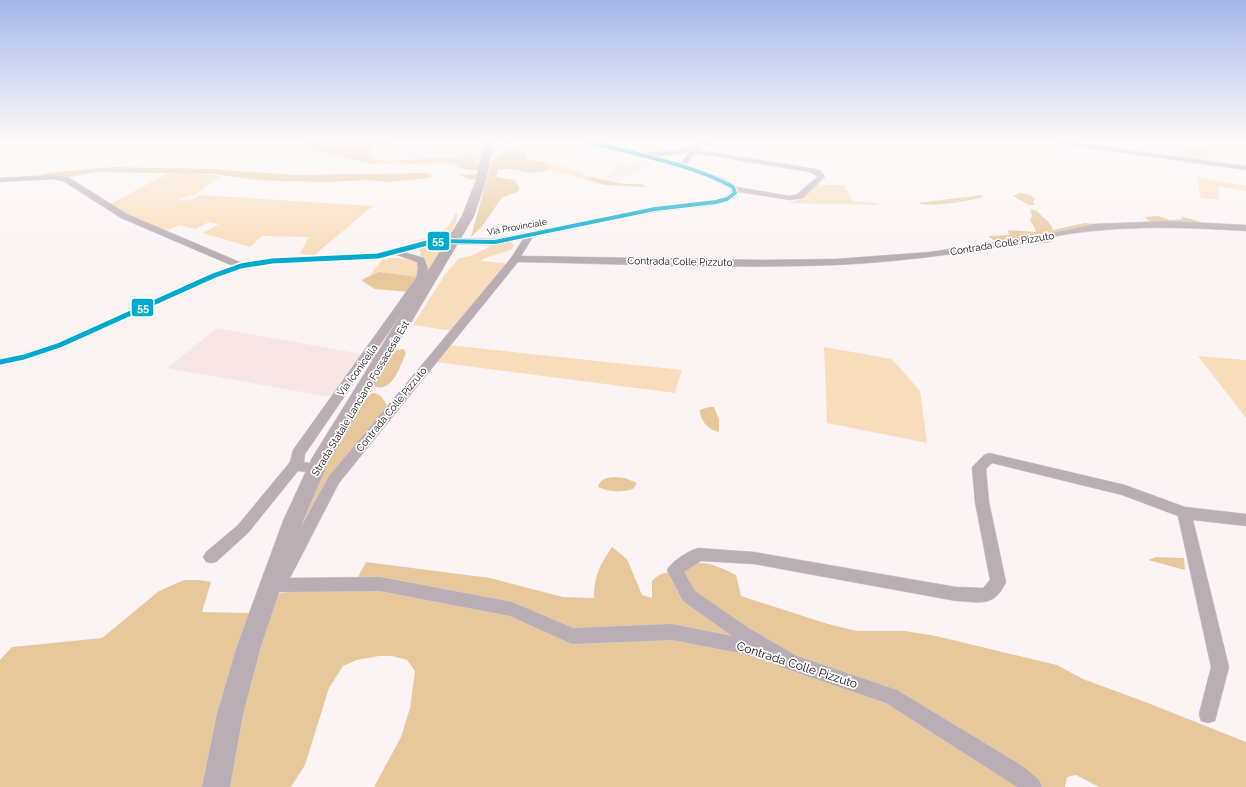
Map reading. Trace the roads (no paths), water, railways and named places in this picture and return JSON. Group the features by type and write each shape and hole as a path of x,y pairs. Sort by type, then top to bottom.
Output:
{"main road":[{"name":"Strada Statale Lanciano Fossacesia Est","path":"216,787 230,714 249,646 274,585 292,521 316,468 468,216 481,179"}],"street":[{"path":"0,180 23,179"},
{"path":"63,179 124,216 241,266"},
{"path":"717,179 734,189 790,198 800,196 819,179"},
{"name":"Via Provinciale","path":"0,362 24,357 60,345 212,276 241,266 272,261 378,256 416,245 437,241 495,242 655,209 722,200 732,196 735,193 734,189"},
{"name":"Contrada Colle Pizzuto","path":"274,585 334,480 515,259 761,263 855,261 930,255 1052,236 1054,234 1094,227 1168,224 1246,228"},
{"path":"515,259 530,235"},
{"name":"Via Iconicella","path":"297,462 298,453 381,338 421,278 423,269 421,260 396,252"},
{"path":"791,662 741,632 689,596 675,570 698,554 754,558 956,594 987,595 998,582 982,502 979,467 989,458 1125,490 1184,514 1246,520"},
{"path":"211,557 243,529 297,462 301,467 316,468"},
{"path":"1184,514 1220,666 1208,714"},
{"name":"Contrada Colle Pizzuto","path":"274,585 380,584 512,609 572,636 672,632 745,646 891,696 1017,774 1032,787"}]}
